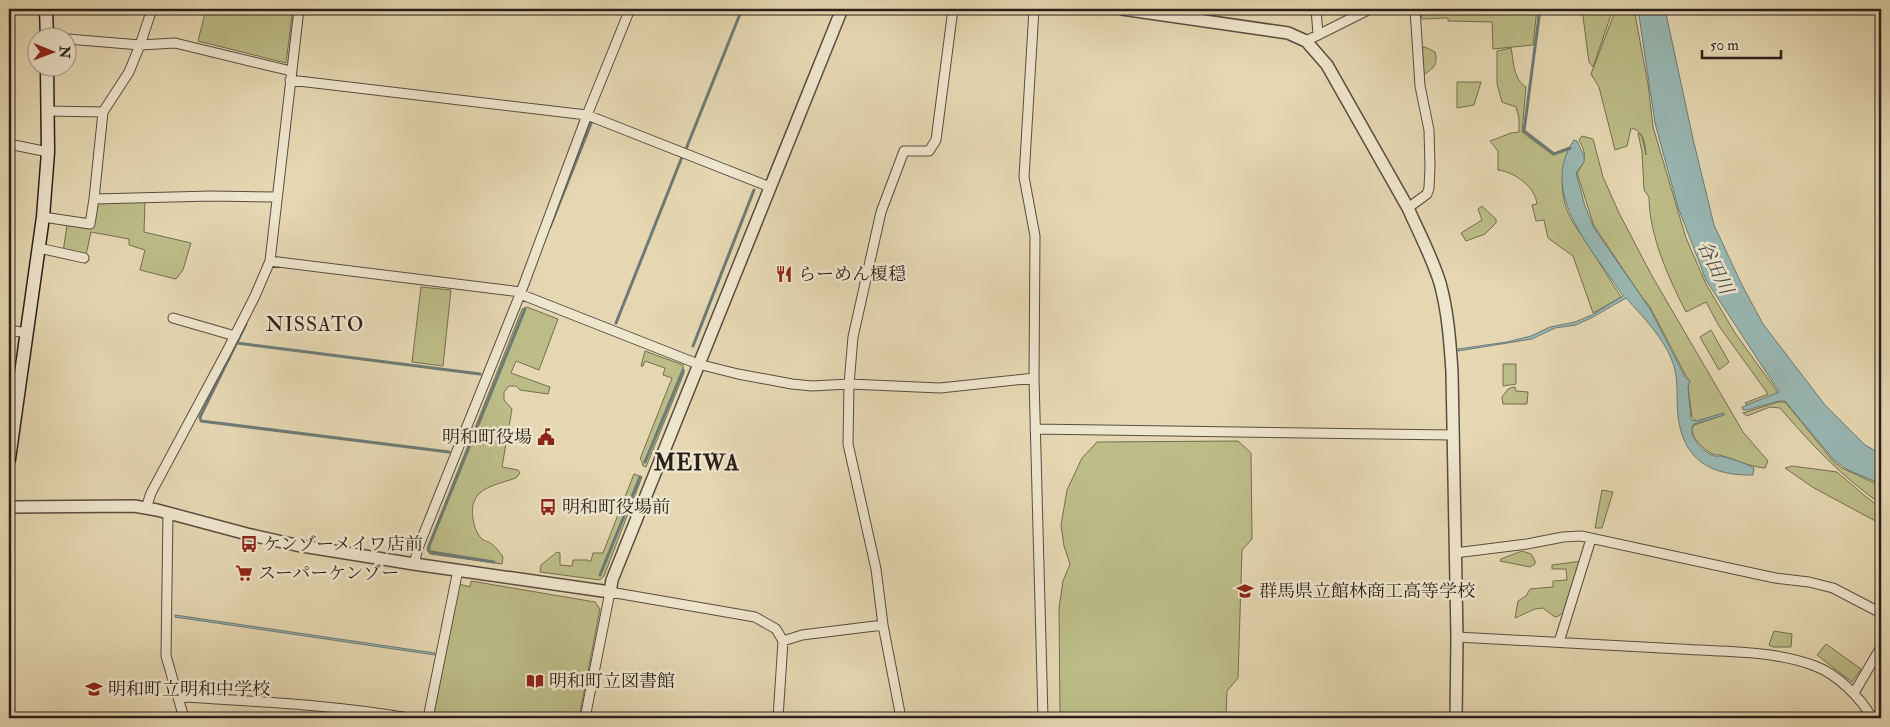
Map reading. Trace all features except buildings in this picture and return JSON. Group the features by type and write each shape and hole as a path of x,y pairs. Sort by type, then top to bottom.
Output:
{"main road":[{"path":"46,9 47,28"},
{"path":"9,459 13,394 27,333 43,216 48,152 47,78"}],"street":[{"path":"43,216 90,224 103,112 129,72 152,9"},
{"path":"146,508 151,493 235,336 270,261 299,9"},
{"path":"414,564 418,548 521,293 587,115 630,9"},
{"path":"585,718 612,580 842,9"},
{"path":"901,718 883,625 876,569 848,444 848,384 853,337 881,212 904,151 929,151 936,140 952,9"},
{"path":"1034,9 1024,177 1036,236 1034,378 1043,718"},
{"path":"1122,9 1288,33 1306,41 1327,65 1408,208 1434,264 1444,300 1449,336 1452,372 1457,637 1456,718"},
{"path":"1316,9 1318,34"},
{"path":"1306,41 1370,9"},
{"path":"1408,208 1427,194 1430,166 1428,130 1420,86 1416,9"},
{"path":"78,40 140,45 175,43 290,75 587,115 770,187"},
{"path":"48,111 103,112"},
{"path":"9,144 48,152"},
{"path":"94,199 277,197"},
{"path":"39,248 84,258"},
{"path":"270,261 521,293 698,364 792,384 812,386 848,384 940,388 1034,378"},
{"path":"173,318 235,336"},
{"path":"9,330 27,333"},
{"path":"1035,429 1452,435"},
{"path":"9,507 116,506 146,508 271,540 414,564 610,592 755,617 776,629 783,641 778,718"},
{"path":"168,513 166,656 184,718"},
{"path":"1455,553 1581,536 1775,578 1825,586 1859,600 1881,613"},
{"path":"1559,642 1590,539"},
{"path":"428,718 458,570"},
{"path":"783,641 802,635 883,625"},
{"path":"1457,637 1744,653 1793,659 1817,666 1854,693 1872,718"},
{"path":"1854,693 1881,647"},
{"path":"179,699 186,697 260,702 374,712 409,718"}],"green space":[{"path":"206,9 293,9 286,63 198,41"},
{"path":"1421,9 1537,9 1533,45 1493,49 1492,22 1448,21 1448,18 1422,19"},
{"path":"1582,9 1613,9 1593,67 1589,62"},
{"path":"1616,9 1634,9 1648,84 1653,127 1686,238 1706,284 1735,333 1781,397 1747,405 1745,403 1768,394 1719,326 1706,302 1686,312 1661,256 1652,226 1649,197 1644,190 1642,152 1638,133 1642,136 1639,132 1631,128 1627,146 1615,150 1599,87 1591,74"},
{"path":"1425,47 1435,52 1436,60 1434,67 1421,76 1421,48"},
{"path":"1511,48 1516,75 1526,87 1522,132 1553,155 1569,149 1562,185 1568,212 1621,297 1593,313 1573,256 1548,238 1544,220 1536,221 1532,205 1537,204 1532,191 1517,177 1498,170 1498,151 1490,141 1519,132 1519,118 1516,107 1502,102 1497,84 1497,51"},
{"path":"1457,82 1481,82 1474,105 1457,108"},
{"path":"1582,136 1593,139 1603,177 1619,213 1652,276 1743,432 1768,461 1765,468 1722,455 1712,454 1701,446 1694,436 1692,429 1694,425 1724,415 1724,413 1696,421 1692,417 1688,387 1690,381 1650,307 1594,226 1577,173 1584,157 1579,140"},
{"path":"145,202 144,232 191,243 183,270 176,279 140,270 145,250 129,245 129,239 91,232 86,255 63,252 67,225 91,229 98,203"},
{"path":"1482,206 1496,219 1496,223 1485,234 1466,241 1461,233 1482,220 1478,209"},
{"path":"421,287 451,290 443,366 412,362"},
{"path":"527,307 558,319 539,370 516,361 511,373 550,387 548,394 520,390 516,386 509,386 504,392 504,400 512,409 502,467 518,470 520,473 516,478 484,490 474,501 472,509 477,533 503,557 502,564 430,554 427,550 428,546 522,309"},
{"path":"1711,330 1729,362 1719,370 1700,337"},
{"path":"645,351 683,365 684,373 646,467 643,466 640,459 672,378 663,375 665,368 645,361 643,366 641,366"},
{"path":"1503,364 1516,364 1516,384 1503,386"},
{"path":"1515,387 1516,391 1528,392 1527,404 1503,404 1502,397 1508,389"},
{"path":"1778,402 1785,402 1833,461 1842,468 1881,486 1881,504 1853,483 1803,434 1780,408 1770,407 1747,416 1743,413"},
{"path":"1238,441 1251,453 1252,539 1242,550 1238,678 1227,691 1226,718 1060,718 1059,608 1063,581 1070,564 1064,546 1061,525 1067,490 1082,458 1097,442"},
{"path":"1792,466 1837,472 1881,508 1881,524 1814,488 1785,468"},
{"path":"634,474 642,477 604,576 600,580 540,572 541,565 557,552 560,553 560,565 572,566 573,560 591,561 593,553 603,553"},
{"path":"1602,490 1613,492 1602,528 1595,528"},
{"path":"1522,551 1531,554 1535,564 1530,567 1500,561 1501,559"},
{"path":"1582,561 1569,602 1561,615 1555,617 1543,608 1535,609 1515,618 1518,601 1526,596 1530,589 1553,587 1553,581 1567,580 1566,569 1552,569 1552,565"},
{"path":"471,581 595,602 600,609 579,718 433,718 459,584 470,587"},
{"path":"1774,631 1792,634 1791,647 1773,647 1769,645"},
{"path":"1826,644 1861,669 1852,682 1817,655"}],"water":[{"name":"谷田川","path":"1638,9 1665,9 1714,225 1742,285 1763,324 1825,405 1865,445 1881,454 1881,484 1848,470 1834,460 1785,401 1743,410 1742,407 1779,392 1706,280 1678,207 1655,123"},
{"path":"1574,140 1577,141 1584,156 1584,162 1576,173 1585,206 1594,228 1650,309 1685,377 1690,381 1688,387 1691,420 1697,421 1724,413 1724,415 1694,424 1692,433 1696,442 1712,455 1733,459 1754,468 1753,475 1738,475 1712,468 1693,454 1686,444 1681,431 1673,363 1664,345 1652,328 1626,298 1576,325 1555,328 1532,339 1458,351 1458,349 1507,342 1531,336 1550,327 1575,322 1592,315 1623,296 1585,242 1574,222 1566,201 1562,181 1564,160"},
{"path":"175,615 435,653 435,655 175,617"}],"waterway":[{"path":"686,149 742,9"},
{"path":"1540,9 1524,131 1554,154 1570,148"},
{"path":"550,227 592,121"},
{"path":"616,323 682,157"},
{"path":"693,346 754,190"},
{"path":"494,562 431,552 429,551 429,546 525,309"},
{"path":"246,324 200,417 201,421 449,452"},
{"path":"237,343 480,374"},
{"path":"645,462 683,370"},
{"path":"600,575 640,477"}],"place":[{"name":"らーめん榎穏","path":"784,274"},
{"name":"明和町役場","path":"546,437"},
{"name":"明和町役場前","path":"548,507"},
{"name":"ケンゾーメイワ店前","path":"249,544"},
{"name":"スーパーケンゾー","path":"244,573"},
{"name":"群馬県立館林商工高等学校","path":"1245,591"},
{"name":"明和町立図書館","path":"535,681"},
{"name":"明和町立明和中学校","path":"94,689"}],"district":[{"name":"NISSATO","path":"315,324"},
{"name":"MEIWA","path":"697,462"}]}
